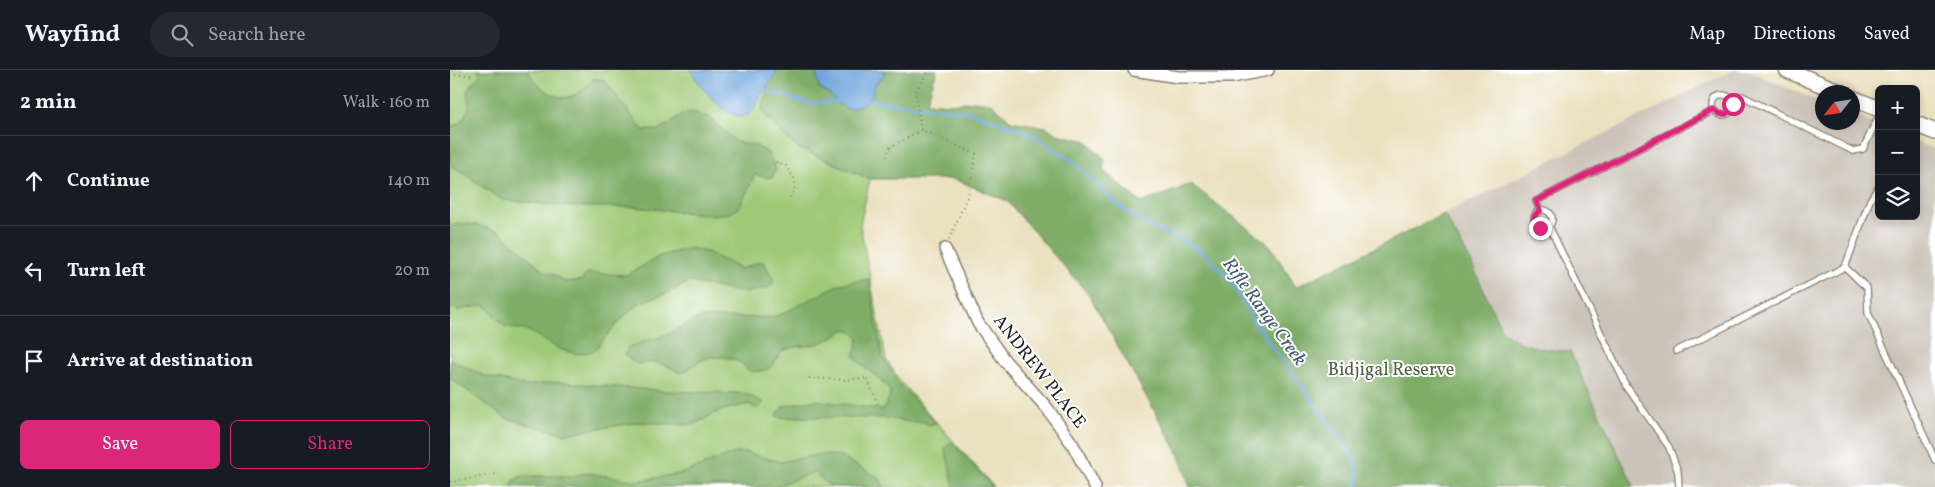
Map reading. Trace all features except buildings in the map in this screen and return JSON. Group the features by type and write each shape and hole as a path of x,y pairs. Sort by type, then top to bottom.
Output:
{"main road":[{"path":"1787,70 1823,85"},
{"path":"1860,101 1875,107"},
{"path":"1920,126 1935,132"}],"street":[{"path":"1134,70 1178,77 1232,77 1268,70"},
{"name":"ANDREW PLACE","path":"945,249 978,323 1005,362 1047,408 1073,445 1095,487"}],"lane":[{"path":"1725,95 1731,100 1732,108 1729,113 1723,115 1714,110 1713,104 1718,96 1725,95"},
{"path":"1731,100 1742,96 1853,151 1863,149 1875,124"},
{"path":"1540,211 1536,201 1714,110"},
{"path":"1676,351 1845,267 1870,200 1875,192"},
{"path":"1540,211 1548,212 1552,216 1552,222 1544,229 1536,225 1534,216 1540,211"},
{"path":"1549,226 1627,387 1669,447 1678,472 1679,487"},
{"path":"1845,267 1867,288 1868,313 1935,460"}],"path":[{"path":"921,130 915,92 929,70"},
{"path":"450,75 474,75"},
{"path":"887,157 888,148 921,130"},
{"path":"921,130 976,154 968,195 945,249"},
{"path":"776,162 786,166 795,180 794,191 789,199"},
{"path":"809,378 845,380 867,378 880,407"},
{"path":"450,482 498,474"}],"shaded area":[{"path":"1733,70 1747,70 1815,100 1815,130 1860,130 1860,118 1875,124 1875,220 1920,220 1920,143 1935,149 1935,487 1634,487 1570,352 1539,348 1521,343 1502,332 1470,260 1444,214"}],"green space":[{"path":"450,70 771,70 797,147 870,179 860,225 886,359 900,381 994,487 450,487"},
{"path":"478,70 528,70 534,80 544,90 562,97 575,95 594,79 604,80 643,130 659,130 682,114 692,112 709,117 736,142 757,146 768,153 776,169 772,178 755,175 739,208 730,213 712,215 634,207 576,207 502,200 450,164 450,127 461,123 469,107 467,90 480,75"},
{"name":"Bidjigal Reserve","path":"771,70 937,70 927,102 951,104 973,101 991,103 1011,121 1046,127 1057,134 1087,141 1105,159 1103,170 1141,203 1191,184 1270,245 1296,287 1444,214 1470,260 1502,331 1521,343 1539,348 1570,352 1634,487 1190,487 1178,453 1089,295 1007,201 954,179 870,179 797,147 778,131 762,110"},
{"path":"459,223 477,225 500,232 545,272 553,274 566,282 582,280 587,273 627,275 660,256 689,248 707,252 741,269 758,262 764,262 774,281 769,288 744,293 691,282 682,285 668,293 641,302 620,320 594,351 578,354 559,349 529,331 504,326 485,305 458,310 450,307 450,227"},
{"path":"869,279 882,356 898,383 936,423 928,425 926,422 910,422 885,418 776,416 783,406 816,400 883,410 889,399 890,391 854,355 859,338 853,332 846,329 818,344 785,350 770,368 755,372 748,370 733,359 725,357 704,359 681,373 659,363 635,363 625,355 628,347 668,334 698,318 772,317 782,314 840,284"},
{"path":"450,359 485,376 526,386 557,382 666,391 739,393 764,403 756,409 750,404 719,411 695,424 640,422 564,434 505,418 450,378"},
{"path":"952,442 993,487 954,487 945,448"},
{"path":"745,452 780,462 816,455 837,455 878,477 885,487 834,487 826,483 814,472 774,487 512,487 514,480 521,476 570,476 587,473 639,481 683,473 735,453"}],"water":[{"path":"690,70 777,70 752,111 747,115 740,116 732,114 715,101"},
{"path":"819,70 826,71 829,75 834,70 884,70 884,76 873,86 872,96 862,104 848,109 819,88 816,73"}],"waterway":[{"name":"Rifle Range Creek","path":"762,89 811,104 838,101"},
{"name":"Rifle Range Creek","path":"864,100 971,112 1021,130 1038,138 1072,161 1127,212 1153,228 1184,241 1203,253 1231,281 1253,321 1347,447 1357,471 1357,487"}],"route":[{"path":"1540,228 1534,220 1534,216 1540,211 1536,201 1714,110 1723,115 1729,113 1733,104"}]}
